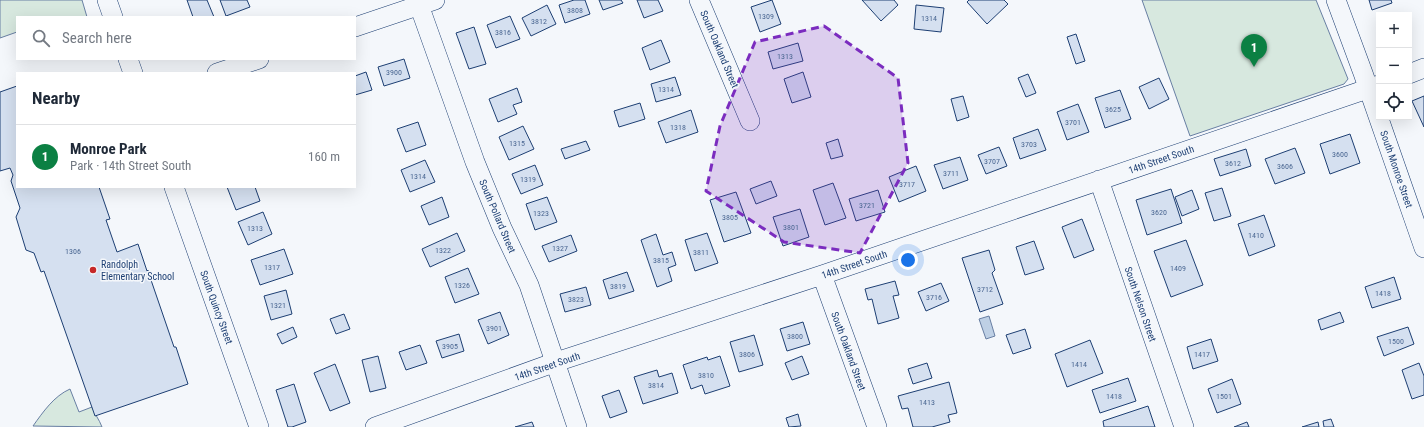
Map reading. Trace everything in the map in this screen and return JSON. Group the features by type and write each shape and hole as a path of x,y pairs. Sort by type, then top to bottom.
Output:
{"street":[{"path":"107,0 113,16"},
{"name":"South Oakland Street","path":"699,0 750,121"},
{"name":"South Monroe Street","path":"1336,0 1374,87 1424,248"},
{"path":"356,27 427,3"},
{"name":"South Pollard Street","path":"427,3 475,162 502,228 529,286 577,427"},
{"path":"128,60 133,72"},
{"path":"220,72 256,60"},
{"path":"1412,73 1424,68"},
{"name":"14th Street South","path":"375,427 556,362 822,275 1374,87"},
{"name":"South Nelson Street","path":"1099,180 1184,427"},
{"name":"South Quincy Street","path":"174,188 259,427"},
{"name":"South Oakland Street","path":"822,275 877,427"}],"highlighted area":[{"path":"824,26 898,78 908,163 860,253 784,242 706,191 720,126 755,42"}],"shaded area":[{"path":"0,0 82,0 87,16 16,16 16,32 0,38"},
{"path":"1142,0 1316,0 1348,79 1344,84 1190,136"},
{"path":"70,389 79,412 92,407 102,427 33,426 54,400"}],"water":[{"path":"989,316 995,336 986,339 979,319"}],"building":[{"path":"187,0 207,0 214,16 193,16"},
{"path":"220,0 247,0 250,7 226,16"},
{"path":"574,0 585,0 590,14 565,23 559,5"},
{"path":"599,0 621,0 623,3 603,10"},
{"path":"637,0 658,0 663,11 644,18"},
{"path":"772,0 781,24 760,32 751,7"},
{"path":"862,0 894,0 898,5 881,21"},
{"path":"969,0 1004,0 1008,4 987,24 967,2"},
{"path":"1369,0 1391,0 1392,3 1372,10"},
{"path":"547,5 556,24 531,36 522,18"},
{"path":"916,5 944,8 941,32 914,29"},
{"path":"510,16 520,39 496,48 487,25"},
{"path":"474,27 486,64 469,69 456,33"},
{"path":"1076,34 1085,61 1076,64 1067,37"},
{"path":"661,40 670,62 650,70 642,48"},
{"path":"798,43 803,61 773,69 768,52"},
{"path":"404,59 410,78 384,86 378,67"},
{"path":"366,72 372,90 356,95 356,76"},
{"path":"803,72 811,97 792,103 784,79"},
{"path":"1028,74 1036,93 1026,97 1018,78"},
{"path":"675,77 681,95 656,102 651,84"},
{"path":"1159,78 1169,99 1149,109 1139,87"},
{"path":"16,86 16,188 99,188 110,219 106,220 117,252 138,244 188,384 95,416 44,271 41,272 34,253 26,250 16,217 20,208 11,181 13,175 10,168 0,171 0,92"},
{"path":"517,88 522,102 513,105 517,114 498,122 489,99"},
{"path":"1120,90 1131,119 1105,128 1095,98"},
{"path":"963,96 969,117 957,121 951,99"},
{"path":"1424,96 1424,127 1412,101"},
{"path":"640,103 645,119 619,127 614,111"},
{"path":"1078,104 1089,132 1067,140 1057,112"},
{"path":"691,110 698,132 666,143 658,122"},
{"path":"418,122 426,145 406,152 397,129"},
{"path":"523,126 534,149 509,160 499,137"},
{"path":"1038,129 1046,150 1020,159 1013,138"},
{"path":"1350,134 1360,163 1330,174 1320,144"},
{"path":"838,139 843,156 831,159 826,143"},
{"path":"586,141 590,150 565,159 561,149"},
{"path":"999,147 1007,166 986,174 978,155"},
{"path":"1295,148 1305,173 1275,184 1265,159"},
{"path":"1246,149 1251,166 1220,176 1214,159"},
{"path":"960,157 968,180 943,189 934,165"},
{"path":"425,160 435,182 410,192 401,170"},
{"path":"535,165 543,185 521,194 512,174"},
{"path":"916,166 926,191 899,202 889,177"},
{"path":"771,181 777,196 756,204 750,189"},
{"path":"833,183 846,218 825,225 813,190"},
{"path":"227,188 255,188 260,201 236,210"},
{"path":"1222,188 1231,216 1214,221 1205,193"},
{"path":"1171,189 1182,223 1147,235 1136,200"},
{"path":"878,190 885,212 856,221 849,199"},
{"path":"1192,190 1199,209 1182,216 1175,197"},
{"path":"736,192 751,233 724,242 710,200"},
{"path":"442,197 449,217 429,225 421,206"},
{"path":"547,197 557,222 535,230 526,204"},
{"path":"800,209 809,237 783,246 773,217"},
{"path":"263,212 272,234 248,245 238,222"},
{"path":"1264,215 1275,246 1249,256 1238,224"},
{"path":"1082,219 1094,250 1074,258 1062,227"},
{"path":"457,233 465,251 430,267 422,249"},
{"path":"707,233 718,263 695,271 685,240"},
{"path":"656,234 663,255 672,252 676,265 668,268 672,281 657,287 641,240"},
{"path":"571,235 577,251 549,262 542,246"},
{"path":"1186,240 1203,285 1171,297 1154,251"},
{"path":"1034,241 1044,269 1025,275 1016,247"},
{"path":"284,249 293,274 260,285 251,260"},
{"path":"989,250 995,270 992,273 1003,304 980,312 962,258"},
{"path":"468,268 479,294 455,303 445,277"},
{"path":"627,272 634,291 609,299 603,280"},
{"path":"1394,277 1401,299 1372,308 1365,287"},
{"path":"895,281 899,295 893,296 899,318 878,324 872,299 868,300 865,289"},
{"path":"941,283 949,301 926,311 918,292"},
{"path":"586,287 591,305 565,312 560,294"},
{"path":"286,290 292,314 271,320 264,296"},
{"path":"500,312 509,335 488,344 478,320"},
{"path":"1340,312 1344,322 1321,330 1318,320"},
{"path":"344,314 350,329 336,334 330,319"},
{"path":"803,322 810,344 787,351 780,329"},
{"path":"293,327 297,337 282,344 277,334"},
{"path":"1408,327 1414,344 1384,356 1377,337"},
{"path":"1025,329 1031,348 1013,354 1006,335"},
{"path":"459,334 464,351 442,358 436,341"},
{"path":"754,335 763,365 739,372 730,342"},
{"path":"1211,339 1218,361 1193,369 1187,347"},
{"path":"1090,340 1103,373 1067,387 1055,354"},
{"path":"420,345 427,363 406,370 399,352"},
{"path":"378,356 386,388 370,392 362,360"},
{"path":"720,356 730,386 705,394 702,385 691,389 683,365 707,357 708,360"},
{"path":"802,356 809,374 792,380 785,363"},
{"path":"927,363 932,378 913,384 908,369"},
{"path":"1419,363 1424,376 1424,395 1412,399 1402,370"},
{"path":"335,364 350,403 330,411 314,373"},
{"path":"657,370 659,377 672,373 678,393 643,404 634,377"},
{"path":"1128,378 1136,401 1100,413 1092,390"},
{"path":"1232,379 1241,404 1217,413 1208,389"},
{"path":"949,382 957,413 948,415 950,422 932,427 913,427 908,408 902,409 898,396"},
{"path":"294,384 306,422 288,427 276,390"},
{"path":"619,390 627,412 610,418 602,396"},
{"path":"1148,406 1155,427 1104,427 1103,421"},
{"path":"798,414 801,426 789,427 786,418"},
{"path":"1331,419 1334,427 1324,427 1323,421"},
{"path":"532,422 534,427 515,427"},
{"path":"1247,422 1249,427 1234,427"},
{"path":"1318,422 1319,427 1302,427"}],"place":[{"name":"Monroe Park","path":"1254,67"},
{"name":"Randolph Elementary School","path":"93,270"}]}
